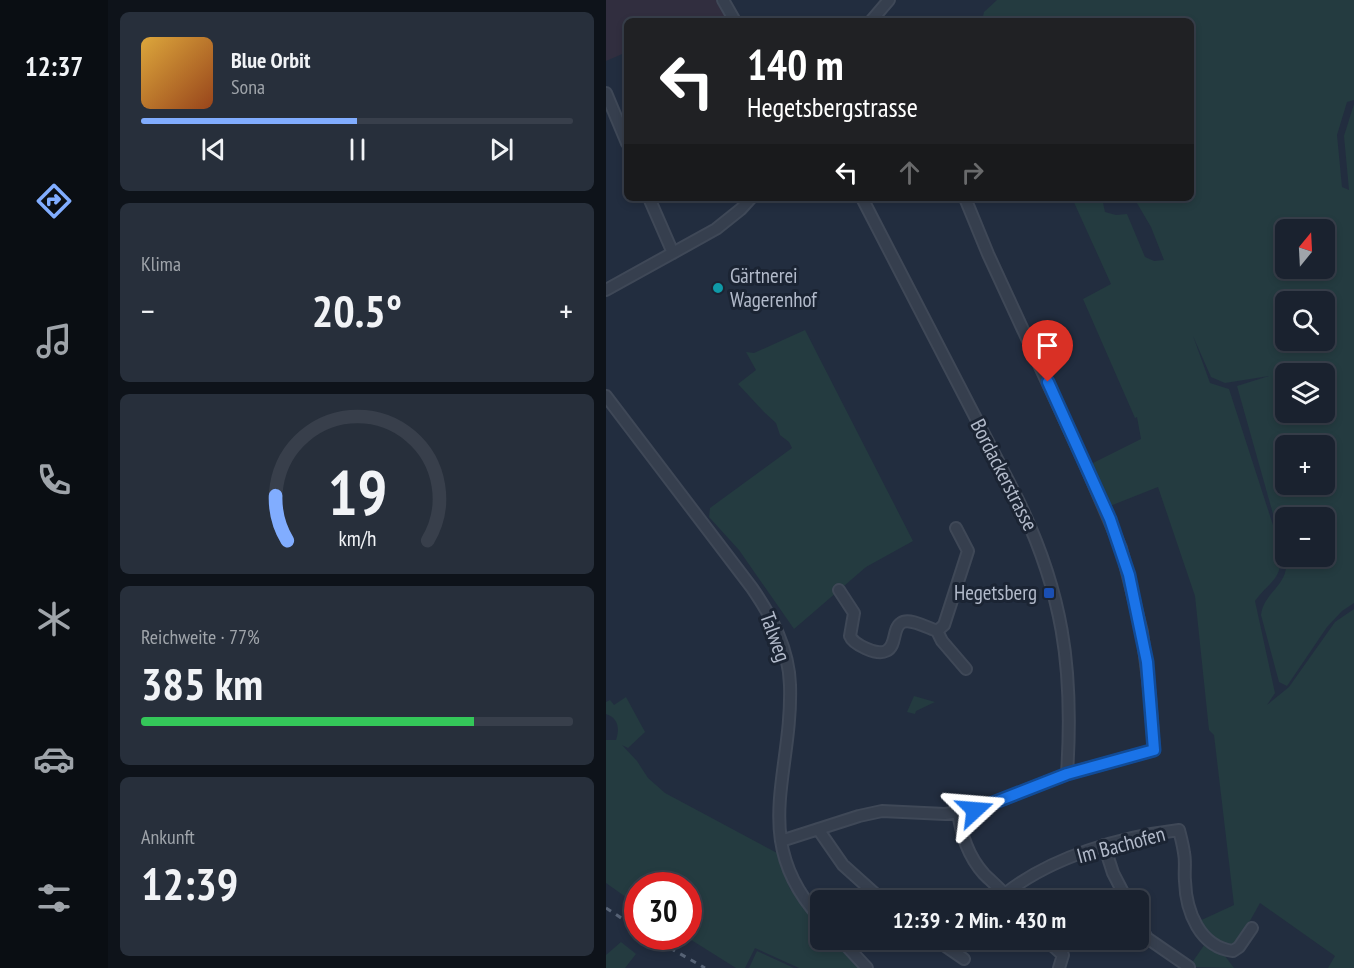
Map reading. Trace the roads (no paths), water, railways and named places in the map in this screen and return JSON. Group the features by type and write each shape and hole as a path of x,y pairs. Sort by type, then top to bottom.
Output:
{"street":[{"path":"723,0 733,18"},
{"path":"874,18 889,0"},
{"path":"606,93 624,136"},
{"path":"651,201 673,253"},
{"path":"606,290 729,219 748,201"},
{"name":"Bordackerstrasse","path":"864,201 1038,543 1056,598 1064,647 1070,700 1067,774"},
{"path":"781,841 882,811 958,813 990,805 1067,774 1154,750 1144,642 1121,548 988,254 967,201"},
{"name":"Talweg","path":"606,396 752,588 770,613 778,632 790,685 778,822 782,852 789,871 798,889 810,905"},
{"path":"937,631 944,625 968,551 956,528"},
{"path":"839,590 854,613 850,636 856,645 880,653 885,652 892,644 899,625 904,621 910,621 937,631 942,641 966,669"},
{"path":"958,813 962,834 971,857 1000,890"},
{"path":"818,830 843,865 871,890"},
{"name":"Im Bachofen","path":"1015,890 1028,878 1104,845 1146,834 1179,830 1185,855 1188,903 1195,923 1207,941 1222,950 1233,951 1239,947 1252,928"},
{"path":"1104,845 1121,890"},
{"path":"1149,939 1189,967"},
{"path":"850,950 867,968"},
{"path":"951,950 964,959"},
{"path":"1058,950 1064,955 1059,968"}],"railway":[{"path":"606,908 624,920"},
{"path":"674,950 705,968"}],"place":[{"name":"Gärtnerei Wagerenhof","path":"718,288"},
{"name":"Hegetsberg","path":"1049,593"}]}
